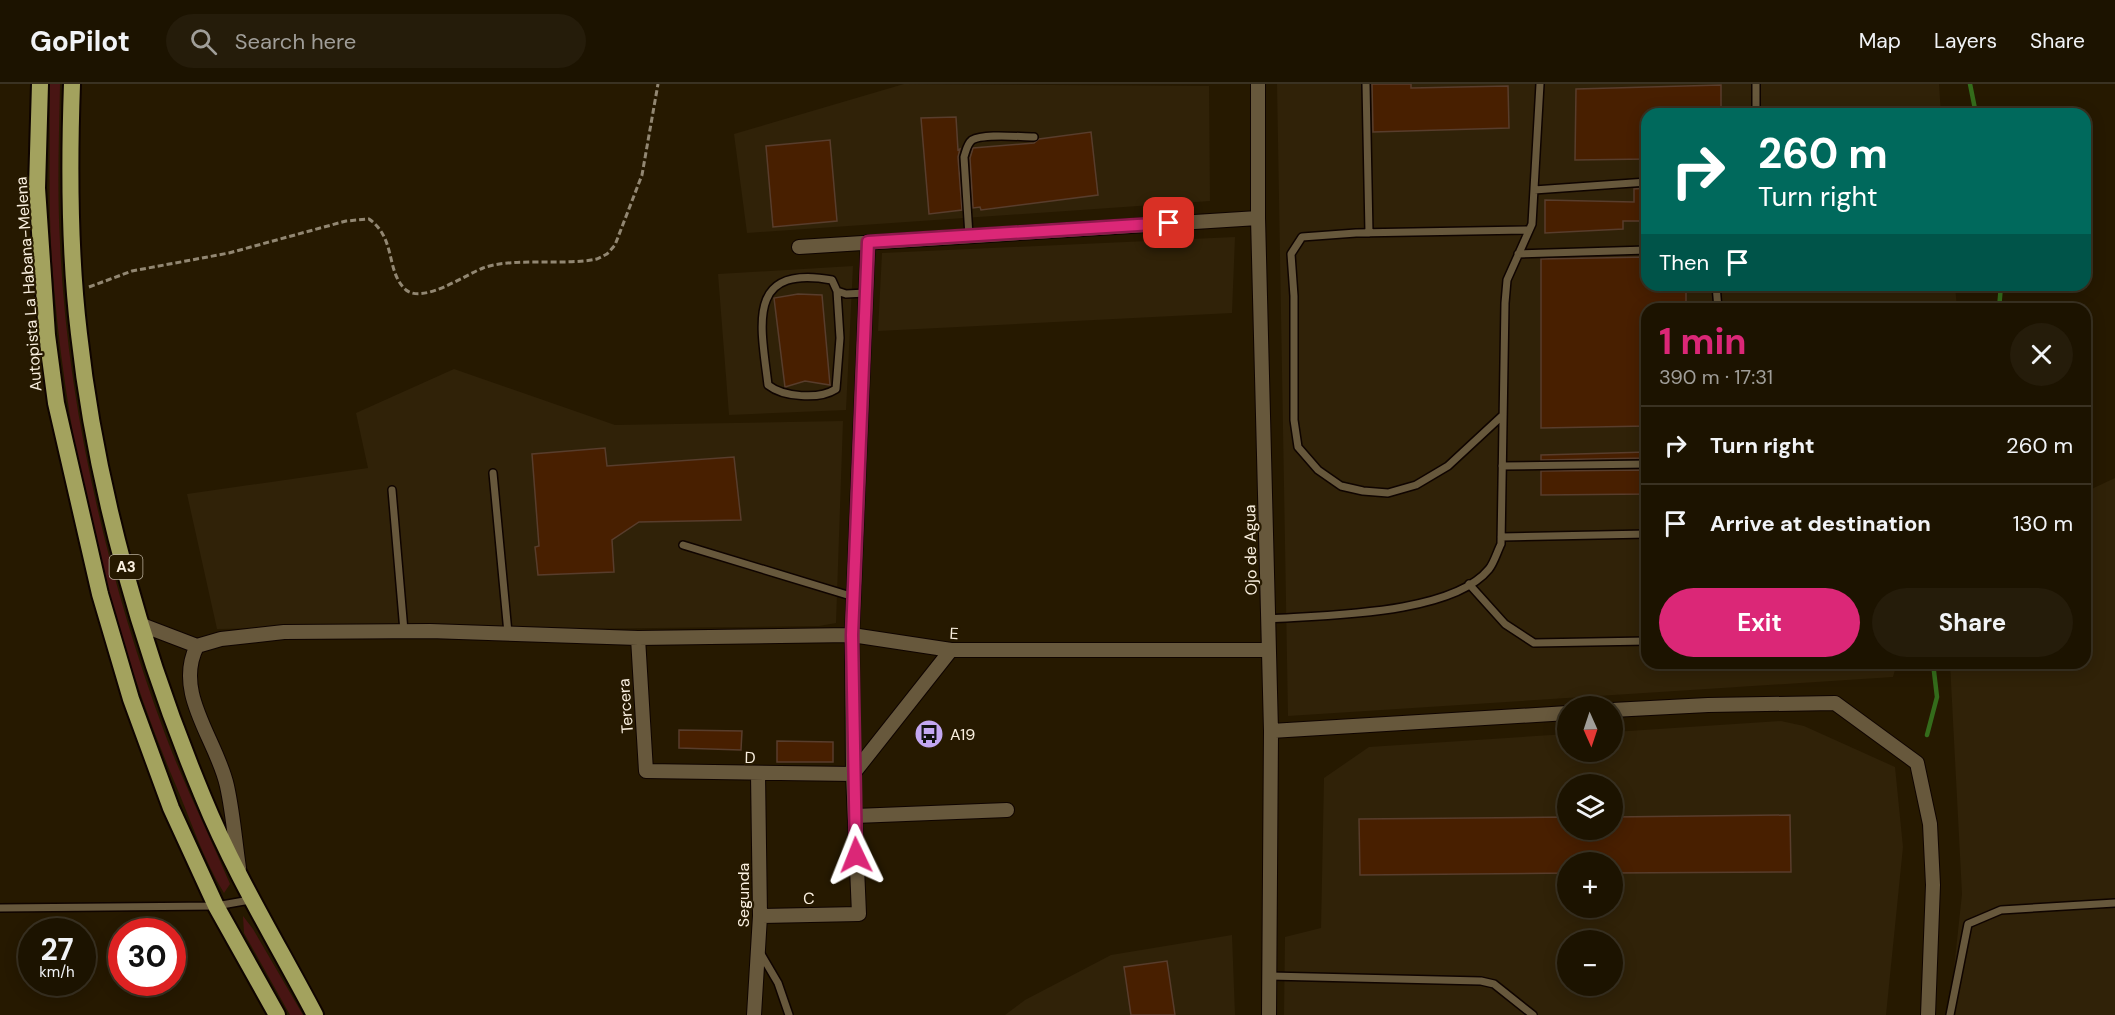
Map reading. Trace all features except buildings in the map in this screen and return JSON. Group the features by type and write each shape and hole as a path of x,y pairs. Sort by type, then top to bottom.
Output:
{"highway":[{"name":"Autopista La Habana-Melena","path":"40,84 37,188 46,324 56,403 100,594 131,699 171,808 216,906 277,1015"},
{"name":"A3","path":"72,84 70,186 75,291 88,399 103,478 142,625 162,688 203,797 241,879 315,1015"}],"street":[{"name":"Ojo de Agua","path":"1258,84 1258,218 1271,731 1269,1015"},
{"path":"799,247 1258,218"},
{"path":"868,242 852,635 855,816 1007,810"},
{"path":"142,625 197,646 189,662 188,684 227,784 241,879"},
{"name":"E","path":"197,646 221,639 284,632 404,631 638,638 852,635 951,650 1269,650"},
{"name":"Tercera","path":"638,638 646,771"},
{"path":"853,774 951,650"},
{"path":"1623,709 1708,705 1835,703 1917,763 1930,824 1933,885 1929,1015"},
{"path":"1271,731 1557,714"},
{"name":"D","path":"646,771 853,774"},
{"name":"Segunda","path":"754,1015 760,916 758,774"},
{"name":"C","path":"760,916 859,914 855,816"}],"lane":[{"path":"1366,84 1369,233"},
{"path":"1268,619 1419,605 1445,598 1489,569 1501,544 1507,280 1532,224 1540,84"},
{"path":"1756,84 1756,108"},
{"path":"969,236 964,157 967,147 971,141 980,137 1034,137"},
{"path":"1534,190 1641,182"},
{"path":"1503,415 1448,466 1416,485 1388,493 1341,486 1318,470 1298,447 1294,420 1294,296 1291,254 1302,237 1369,233 1529,230"},
{"path":"1518,254 1641,250"},
{"path":"837,291 840,338 836,389 828,394 776,392 768,385 763,342 762,306 771,288 781,281 814,276 832,280 837,291 846,294 866,293"},
{"path":"1502,466 1641,464"},
{"path":"493,473 508,633"},
{"path":"392,490 404,631"},
{"path":"1501,537 1641,534"},
{"path":"683,545 854,597"},
{"path":"1469,584 1505,624 1534,644 1641,641"},
{"path":"0,908 216,906 252,899"},
{"path":"1950,1015 1968,924 2001,910 2115,903"},
{"path":"758,950 778,983 789,1015"},
{"path":"1269,976 1480,981 1494,984 1533,1015"}],"path":[{"path":"75,291 132,271 229,253 346,221 369,219 385,235 396,274 403,286 409,292 417,294 439,290 485,267 597,259 607,254 615,245 642,175 658,84"}],"shaded area":[{"path":"50,84 60,84 58,164 64,305 81,430 94,492 109,554 144,675 172,753 230,884 224,893 203,852 150,719 128,656 92,526 78,460 58,327 50,217"},
{"path":"904,84 1209,86 1210,201 747,233 734,134"},
{"path":"1277,84 1939,84 1941,108 1641,108 1641,291 1956,291 1956,303 1641,303 1641,669 1895,669 1893,677 1598,696 1557,696 1557,699 1288,716"},
{"path":"1235,237 1232,313 878,331 882,253"},
{"path":"853,266 846,410 729,415 718,274"},
{"path":"454,369 615,425 843,421 836,623 819,626 404,631 397,626 217,629 187,494 368,468 356,413"},
{"path":"2115,478 2115,1015 1949,1015 1962,894 1950,669 2091,669 2091,489"},
{"path":"1781,721 1804,726 1895,767 1903,847 1886,1015 1284,1015 1285,937 1321,928 1324,778 1369,747 1557,735 1557,762 1623,762 1623,731"},
{"path":"243,916 253,929 303,1015 290,1015 244,933"},
{"path":"1232,935 1235,1015 1005,1015 1025,1000 1111,955"}],"waterway":[{"path":"1970,84 1975,108"},
{"path":"2000,291 2000,303"},
{"path":"1927,735 1937,697 1934,669"}],"place":[{"name":"A19","path":"929,734"}],"route":[{"path":"856,855 852,635 868,242 1169,223"}]}
